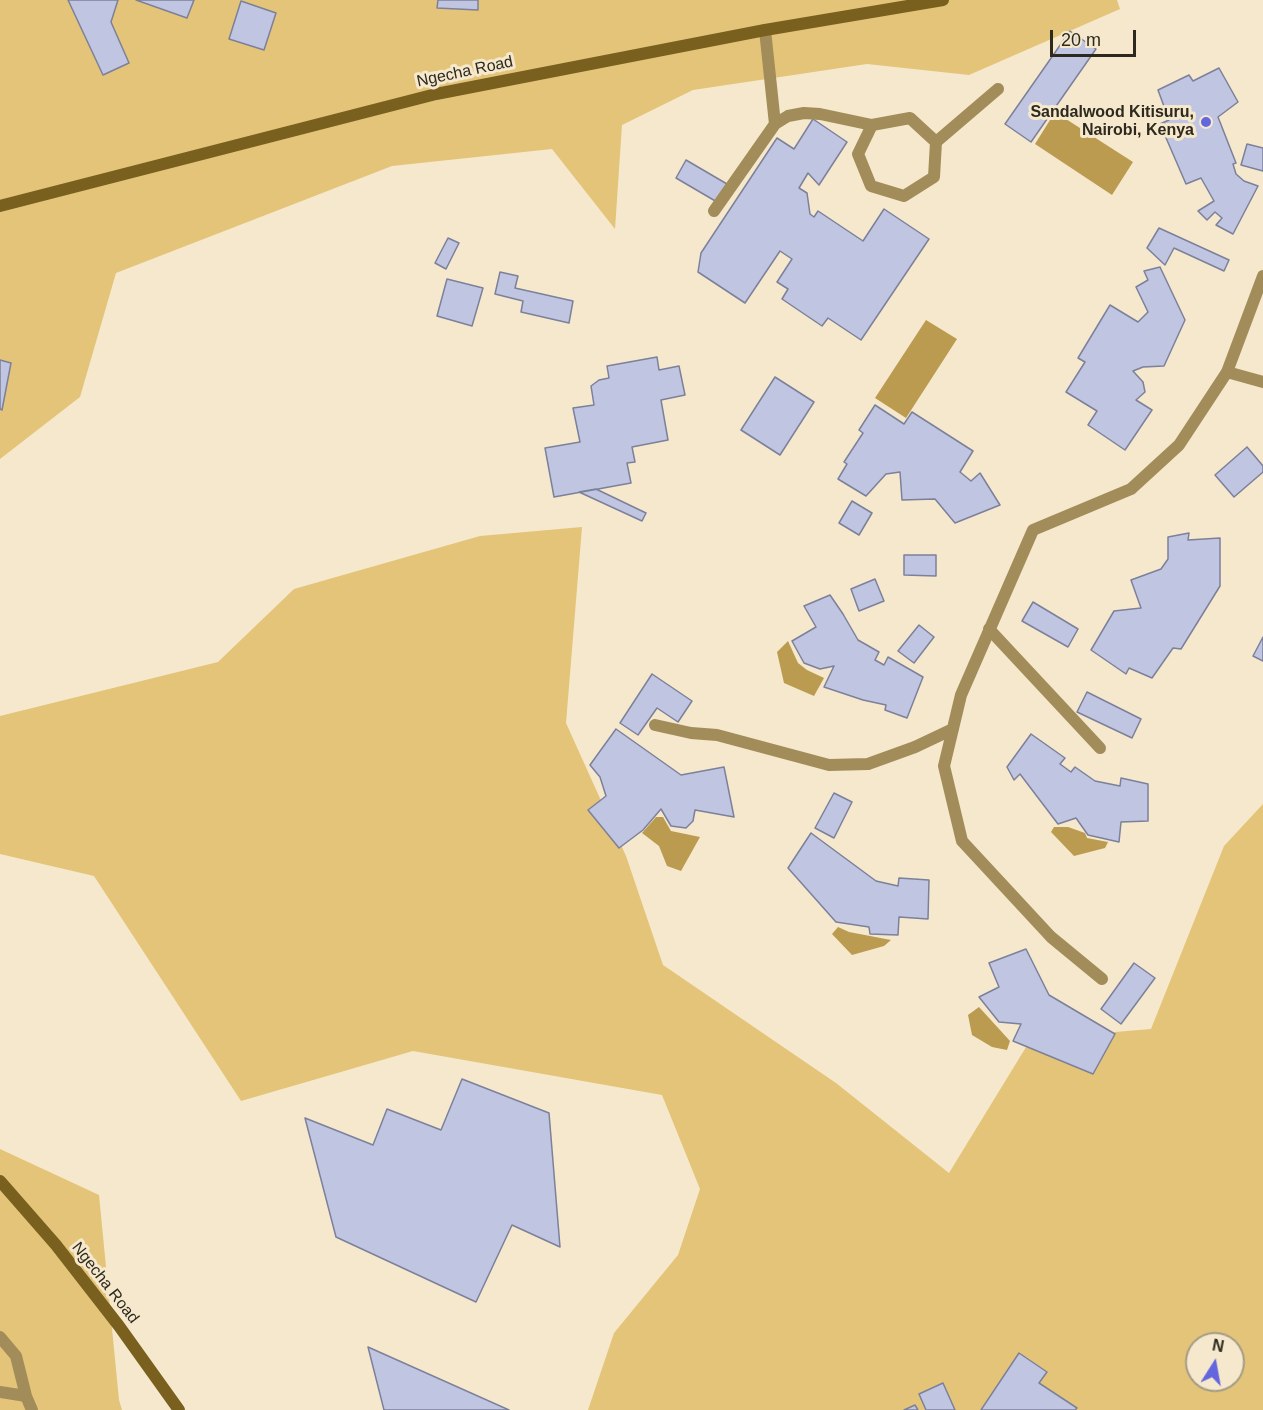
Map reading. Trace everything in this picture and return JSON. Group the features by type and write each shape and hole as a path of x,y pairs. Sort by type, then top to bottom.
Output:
{"main road":[{"name":"Ngecha Road","path":"0,206 435,94 765,30 943,0"},
{"name":"Ngecha Road","path":"0,1181 56,1245 91,1290 178,1410"}],"street":[{"path":"765,30 775,124"},
{"path":"872,125 858,154 871,186 904,196 934,177 936,142 998,89"},
{"path":"714,211 775,124 788,116 804,113 820,114 872,125 910,118 936,142"},
{"path":"1102,979 1051,937 962,841 944,766 961,695 1033,530 1131,489 1179,445 1227,372 1263,276"},
{"path":"1227,372 1263,382"},
{"path":"989,629 1100,748"},
{"path":"655,725 691,733 717,735 829,765 868,764 915,747 953,729"},
{"path":"0,1337 16,1356 26,1396 33,1410"},
{"path":"0,1392 26,1396"}],"shaded area":[{"path":"0,0 1117,0 1120,9 969,75 867,64 693,90 622,125 615,229 552,149 392,166 116,273 80,397 0,459"},
{"path":"1055,112 1133,162 1112,195 1035,144"},
{"path":"926,320 957,339 906,418 875,398"},
{"path":"582,527 566,723 626,856 663,965 836,1083 949,1173 1031,1039 1151,1029 1224,846 1263,804 1263,1410 588,1410 614,1333 678,1255 700,1189 662,1095 413,1051 241,1101 94,876 0,854 0,716 218,662 294,589 480,536"},
{"path":"788,641 798,663 824,678 814,696 784,683 777,652"},
{"path":"656,817 663,817 671,831 700,837 681,871 667,866 659,846 642,833"},
{"path":"1054,827 1068,827 1085,833 1087,838 1108,842 1105,848 1074,856 1051,832"},
{"path":"838,927 849,932 891,940 884,946 852,955 832,934"},
{"path":"979,1007 1010,1041 1007,1050 992,1047 972,1035 968,1015"},
{"path":"0,1149 99,1195 119,1400 122,1410 0,1410"}],"building":[{"path":"68,0 118,0 111,22 129,63 103,75"},
{"path":"136,0 194,0 187,18"},
{"path":"438,0 478,0 478,10 437,8"},
{"path":"241,1 276,13 264,50 229,39"},
{"path":"1070,31 1096,49 1031,142 1005,124"},
{"path":"1219,68 1238,102 1218,117 1236,163 1233,164 1236,174 1244,181 1258,186 1233,234 1216,225 1222,218 1215,212 1207,220 1198,211 1214,201 1201,178 1186,184 1160,124 1169,120 1158,90 1189,75 1193,81"},
{"path":"813,119 847,142 819,185 808,173 799,188 807,193 810,214 814,217 818,211 863,241 884,209 929,239 861,340 828,318 822,326 782,299 788,289 777,282 792,259 780,251 745,303 698,272 701,253 777,138 794,149"},
{"path":"1247,144 1263,148 1263,171 1241,165"},
{"path":"686,160 727,184 717,202 676,178"},
{"path":"1159,228 1229,260 1224,271 1174,248 1165,265 1147,248"},
{"path":"448,238 459,243 446,269 435,263"},
{"path":"1160,267 1185,320 1164,366 1143,367 1133,371 1143,382 1145,392 1136,400 1152,410 1125,450 1088,425 1097,411 1066,392 1085,362 1078,358 1110,305 1138,322 1148,312 1136,287 1148,280 1144,271"},
{"path":"500,272 518,276 515,288 573,301 569,323 521,312 523,301 495,294"},
{"path":"447,279 483,288 472,326 437,316"},
{"path":"657,357 659,370 679,366 685,395 661,400 668,440 632,447 635,462 627,463 631,483 554,497 545,448 580,442 573,408 594,405 591,386 599,380 609,378 607,366"},
{"path":"0,360 11,363 2,410 0,409"},
{"path":"775,377 814,402 780,455 741,430"},
{"path":"875,405 904,424 912,412 973,451 960,472 971,481 980,473 1000,505 955,523 935,499 902,500 900,472 886,474 866,496 838,479 847,464 844,462 863,433 859,430"},
{"path":"1247,447 1263,466 1263,472 1234,497 1215,475"},
{"path":"596,489 646,513 642,521 579,492"},
{"path":"852,501 872,513 859,535 839,523"},
{"path":"1189,533 1188,540 1220,538 1220,586 1181,649 1173,648 1152,678 1129,668 1126,674 1091,650 1114,611 1141,608 1131,580 1161,569 1168,559 1168,537"},
{"path":"904,555 936,555 936,576 904,575"},
{"path":"875,579 884,601 859,611 851,589"},
{"path":"830,595 858,640 879,652 875,660 884,665 888,657 923,677 907,718 885,710 886,705 824,687 834,666 820,669 804,663 792,641 816,627 804,606"},
{"path":"1033,602 1078,629 1068,647 1022,621"},
{"path":"919,625 934,637 914,663 898,651"},
{"path":"1263,637 1263,661 1253,656"},
{"path":"652,674 692,701 678,722 657,708 638,735 620,723"},
{"path":"1087,692 1141,719 1132,738 1077,712"},
{"path":"616,729 681,775 724,767 734,817 695,810 693,821 686,828 671,826 661,809 643,830 619,848 588,810 606,796 600,777 590,765"},
{"path":"1031,734 1065,758 1060,764 1071,772 1075,767 1095,781 1120,786 1121,778 1148,784 1148,821 1121,822 1119,842 1088,835 1076,818 1058,824 1020,774 1014,780 1007,767"},
{"path":"834,793 852,802 834,838 815,828"},
{"path":"811,833 876,881 898,886 899,878 929,880 928,919 899,917 898,935 870,934 869,927 836,922 788,868"},
{"path":"1026,949 1049,995 1115,1034 1093,1074 1013,1041 1021,1024 999,1022 979,997 999,987 989,963"},
{"path":"1134,963 1155,978 1121,1024 1101,1009"},
{"path":"462,1079 549,1113 560,1247 512,1225 476,1302 336,1237 305,1118 373,1145 387,1109 441,1130"},
{"path":"368,1347 509,1410 384,1410"},
{"path":"1019,1353 1047,1372 1039,1383 1077,1408 1075,1410 981,1410"},
{"path":"943,1383 955,1410 926,1410 919,1394"},
{"path":"915,1405 918,1410 904,1410"}],"place":[{"name":"Sandalwood Kitisuru, Nairobi, Kenya","path":"1206,122"}]}
